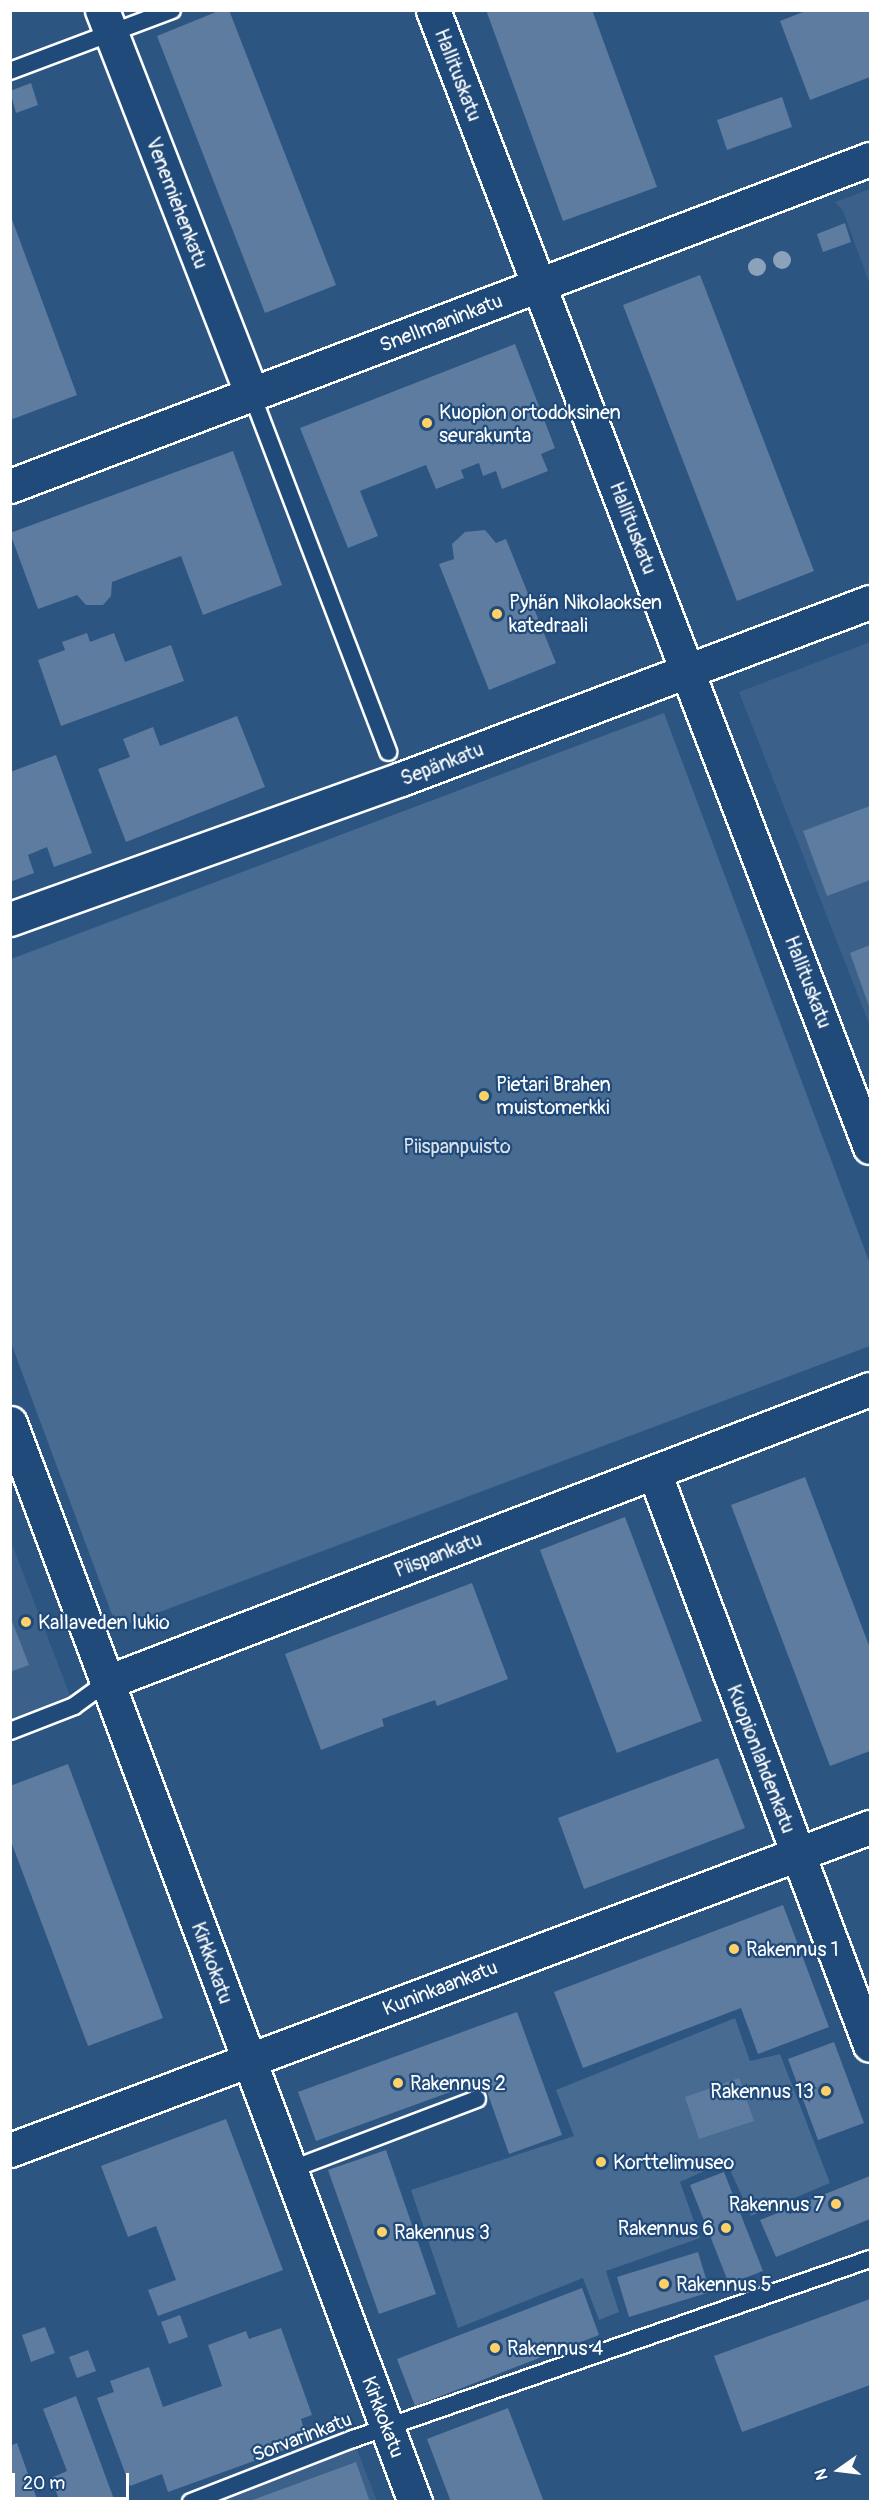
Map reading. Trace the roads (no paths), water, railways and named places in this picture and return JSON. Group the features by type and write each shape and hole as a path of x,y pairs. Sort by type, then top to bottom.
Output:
{"street":[{"name":"Hallituskatu","path":"433,10 870,1148"},
{"name":"Venemiehenkatu","path":"106,22 252,395"},
{"name":"Snellmaninkatu","path":"10,486 539,287 870,159"},
{"name":"Sepänkatu","path":"10,919 870,602"},
{"name":"Piispankatu","path":"107,1682 870,1389"},
{"name":"Kirkkokatu","path":"10,1423 415,2502"},
{"name":"Kuopionlahdenkatu","path":"654,1472 870,2045"},
{"name":"Kuninkaankatu","path":"10,2150 870,1827"}],"lane":[{"path":"10,71 106,22 172,10"},
{"path":"252,395 388,752"},
{"name":"Piispankatu","path":"10,1731 74,1706 107,1682"},
{"path":"290,2170 477,2099"},
{"name":"Sorvarinkatu","path":"191,2502 387,2428 870,2259"}],"place":[{"name":"Kuopion ortodoksinen seurakunta","path":"427,423"},
{"name":"Pyhän Nikolaoksen katedraali","path":"497,614"},
{"name":"Pietari Brahen muistomerkki","path":"484,1096"},
{"name":"Kallaveden lukio","path":"26,1622"},
{"name":"Rakennus 1","path":"734,1949"},
{"name":"Rakennus 2","path":"398,2083"},
{"name":"Rakennus 13","path":"826,2091"},
{"name":"Korttelimuseo","path":"601,2162"},
{"name":"Rakennus 7","path":"836,2204"},
{"name":"Rakennus 6","path":"726,2228"},
{"name":"Rakennus 3","path":"382,2232"},
{"name":"Rakennus 5","path":"664,2284"},
{"name":"Rakennus 4","path":"495,2348"}],"park label":[{"name":"Piispanpuisto","path":"457,1146"}]}
